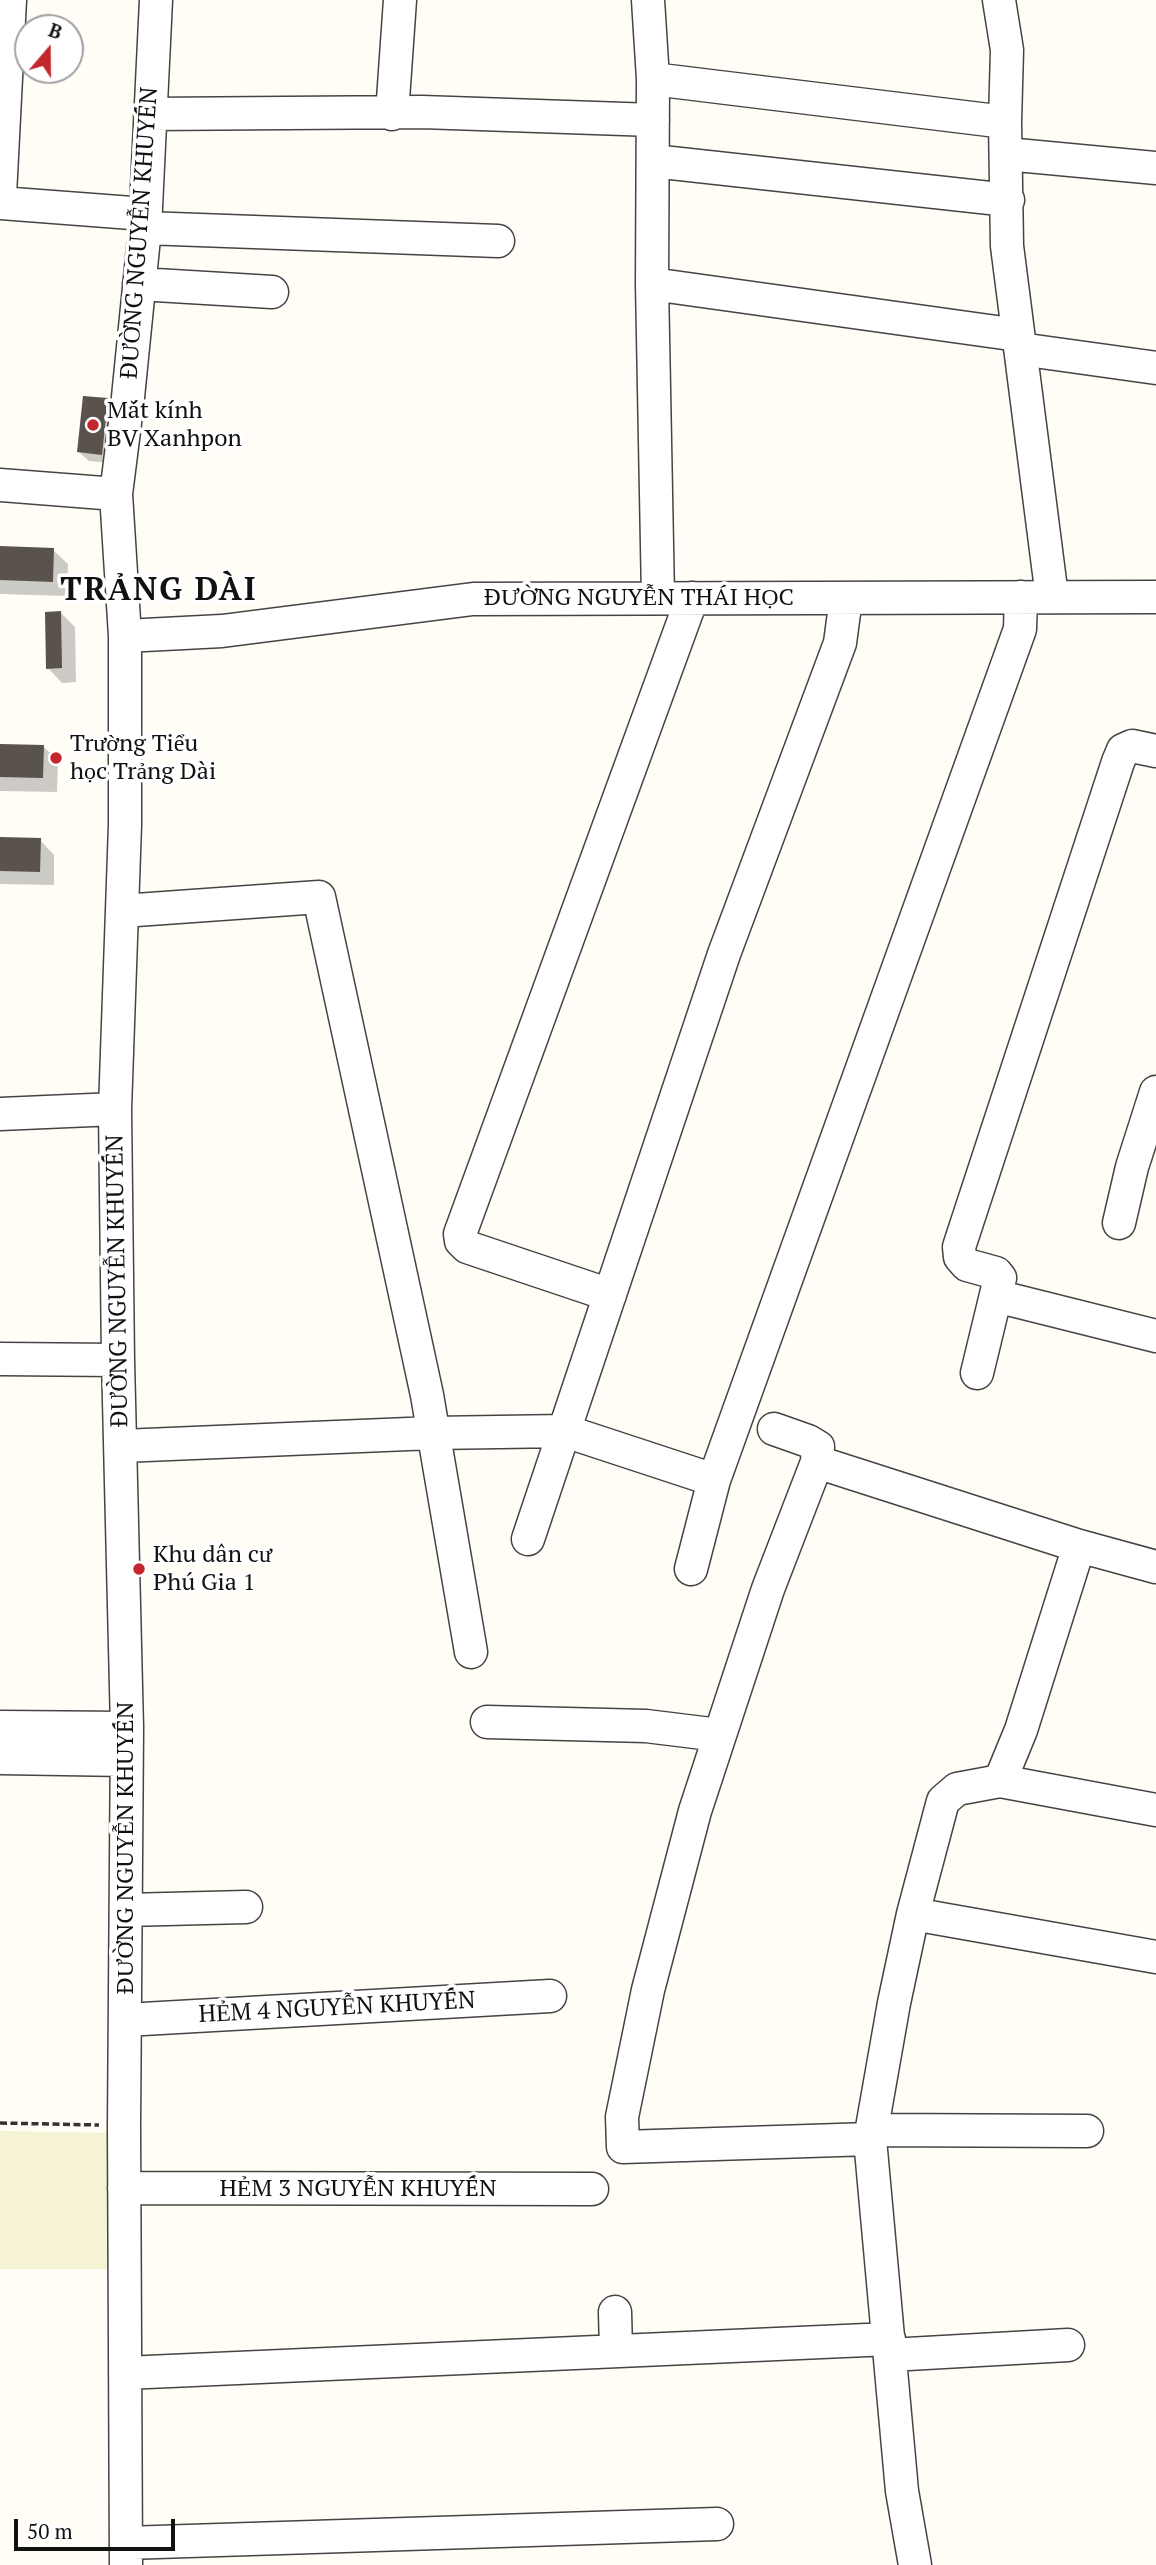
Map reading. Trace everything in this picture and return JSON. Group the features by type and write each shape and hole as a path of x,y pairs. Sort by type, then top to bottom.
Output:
{"street":[{"name":"ĐƯỜNG NGUYỄN KHUYẾN","path":"126,2554 124,2126 127,1728 115,1109 125,825 125,636 116,494 145,221 156,0"},
{"path":"392,114 400,0"},
{"path":"648,0 653,79 652,285 658,598"},
{"path":"691,1569 714,1480 1020,629 1036,597 1019,342 1007,246 1007,50 999,0"},
{"path":"0,195 6,18"},
{"path":"653,79 1005,121"},
{"path":"150,114 422,113 653,120"},
{"path":"1006,154 1156,168"},
{"path":"653,161 1008,200"},
{"path":"0,203 145,221 498,241"},
{"path":"139,284 272,292"},
{"path":"652,285 1019,342 1156,368"},
{"path":"0,485 116,494"},
{"name":"ĐƯỜNG NGUYỄN THÁI HỌC","path":"125,636 222,631 472,599 1156,597"},
{"path":"610,1296 467,1247 461,1241 460,1234 692,598"},
{"path":"528,1539 724,954 840,643 846,598"},
{"path":"977,1373 1000,1278 967,1265 960,1256 959,1247 1118,762 1123,750 1132,746 1156,751"},
{"path":"122,911 318,897 427,1395 471,1651"},
{"path":"1119,1223 1144,1170 1156,1092"},
{"path":"0,1114 115,1109"},
{"path":"996,1296 1156,1336"},
{"path":"0,1359 118,1360"},
{"path":"774,1429 818,1447 817,1462 768,1589 695,1811 648,1990 622,2117 622,2147 871,2135 1087,2131"},
{"path":"122,1446 432,1433 565,1431 714,1480"},
{"path":"817,1462 1079,1546 1156,1567"},
{"path":"1000,1782 1021,1730 1079,1546"},
{"path":"486,1722 646,1726 719,1735"},
{"path":"0,1727 127,1728"},
{"path":"0,1758 126,1760"},
{"path":"915,2565 902,2491 871,2135 913,1914 943,1801 957,1788 1000,1782 1156,1810"},
{"path":"126,1910 246,1907"},
{"path":"913,1914 1156,1957"},
{"name":"HẺM 4 NGUYỄN KHUYẾN","path":"125,2020 550,1996"},
{"name":"HẺM 3 NGUYỄN KHUYẾN","path":"124,2188 592,2189"},
{"path":"615,2312 616,2350"},
{"path":"125,2373 616,2350 1069,2346"},
{"path":"126,2554 718,2525"}],"path":[{"path":"0,2123 124,2126"}],"shaded area":[{"path":"0,2131 111,2133 112,2269 0,2269"}],"building":[{"path":"83,396 108,398 102,455 77,452"},
{"path":"0,546 54,548 53,582 0,580"},
{"path":"61,611 62,668 46,669 45,612"},
{"path":"0,744 44,745 43,778 0,777"},
{"path":"0,837 41,838 40,872 0,871"}],"place":[{"name":"Mắt kính BV Xanhpon","path":"93,425"},
{"name":"Trường Tiểu học Trảng Dài","path":"56,758"},
{"name":"Khu dân cư Phú Gia 1","path":"139,1569"}],"district":[{"name":"TRẢNG DÀI","path":"159,591"}]}
